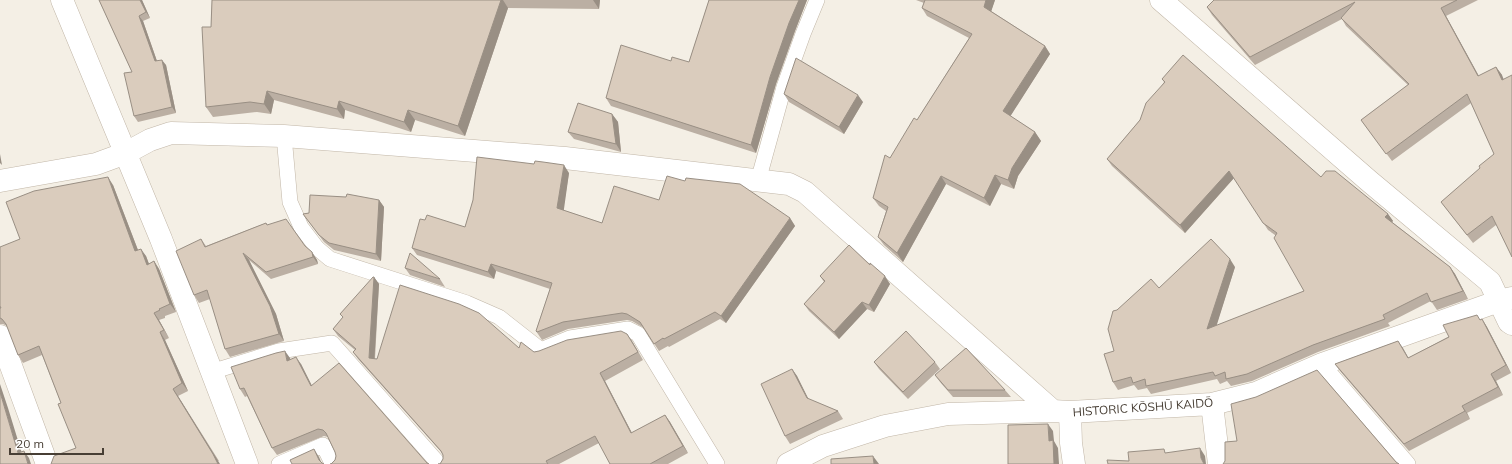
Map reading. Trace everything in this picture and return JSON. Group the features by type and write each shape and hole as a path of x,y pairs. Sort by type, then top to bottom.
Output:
{"street":[{"path":"62,0 162,239 247,464"},
{"path":"1161,0 1369,181 1490,282 1505,299 1509,322 1512,324"},
{"path":"0,181 96,164 126,153 150,140 171,134 284,136 565,158 789,184 805,192 1062,412 1071,443 1074,464"},
{"name":"HISTORIC KŌSHŪ KAIDŌ","path":"788,464 823,446 885,426 948,414 1062,412 1212,404 1256,394 1322,364 1505,299"},
{"path":"0,336 46,464"},
{"path":"1212,404 1219,464"}],"lane":[{"path":"758,181 784,87 817,0"},
{"path":"284,136 290,202 301,227 317,248 330,259 474,305 499,316 541,350 570,338 628,329 638,334 717,464"},
{"path":"211,372 279,351 332,344 439,464"},
{"path":"1322,364 1404,463"},
{"path":"278,464 323,445 332,463"}],"building":[{"path":"99,0 140,0 146,12 139,16 155,61 162,60 172,107 134,116 124,73 132,72"},
{"path":"212,0 501,0 458,126 408,110 404,122 339,101 337,109 267,91 264,104 250,102 206,107 202,27 211,27"},
{"path":"709,0 799,0 789,23 770,77 751,145 606,98 621,45 671,61 672,57 689,62"},
{"path":"925,0 986,0 984,7 1045,46 1003,111 1035,132 1012,168 1008,180 995,175 984,198 941,176 897,253 878,237 888,207 873,198 885,155 890,158 914,118 917,120 972,34 922,8"},
{"path":"1214,0 1457,0 1441,8 1478,76 1496,67 1502,80 1512,75 1512,257 1492,216 1467,235 1441,202 1494,154 1467,94 1386,154 1361,120 1409,84 1341,18 1355,2 1250,57 1207,7"},
{"path":"1183,55 1321,177 1326,171 1335,171 1388,214 1385,217 1450,267 1463,291 1431,302 1427,293 1383,315 1385,319 1313,345 1247,374 1226,379 1225,372 1215,376 1213,372 1146,386 1145,379 1133,383 1131,377 1113,382 1104,354 1114,351 1108,329 1113,311 1117,310 1151,279 1159,288 1211,239 1230,259 1207,329 1304,291 1274,238 1277,233 1263,223 1229,171 1180,225 1107,159 1140,120 1146,103 1165,82 1162,79"},
{"path":"796,58 858,95 839,127 784,94"},
{"path":"578,103 612,114 616,144 568,132"},
{"path":"477,157 534,164 535,161 564,165 557,208 602,223 614,186 659,200 667,176 685,181 686,178 740,184 790,218 721,316 715,312 654,344 640,322 627,314 622,313 563,322 537,332 536,331 552,283 491,264 488,272 412,248 420,219 425,220 427,215 465,227 473,200"},
{"path":"108,177 135,251 141,249 147,265 154,261 170,304 154,313 164,330 160,332 182,383 173,389 218,464 51,464 54,456 76,448 58,404 61,403 39,346 18,355 6,324 0,318 0,247 20,239 6,202 34,191"},
{"path":"347,194 379,200 376,254 329,243 319,235 303,214 309,213 310,195 346,197"},
{"path":"286,219 305,246 312,252 313,257 266,272 243,253 270,306 279,334 225,349 207,290 194,295 176,251 201,239 205,247 266,223 267,225"},
{"path":"849,245 870,265 870,263 885,276 869,305 862,302 834,332 804,304 825,281 820,276"},
{"path":"410,253 440,279 405,268"},
{"path":"373,277 369,358 377,359 400,285 459,304 479,313 519,348 521,342 534,352 567,340 621,331 627,334 638,352 600,373 631,433 665,415 683,446 650,464 610,464 595,436 546,461 548,464 440,464 443,459 441,451 353,352 356,349 333,329 343,317 340,314"},
{"path":"1477,315 1480,320 1482,319 1506,365 1491,374 1498,387 1462,406 1465,411 1404,444 1335,364 1398,341 1408,358 1449,337 1443,325"},
{"path":"906,331 935,362 903,392 874,362"},
{"path":"966,348 1005,390 948,390 935,375"},
{"path":"285,351 287,361 296,357 311,386 339,363 429,464 331,464 335,460 335,452 326,433 323,430 318,429 272,448 244,388 240,389 231,367"},
{"path":"792,369 807,398 838,411 785,436 761,384"},
{"path":"1317,370 1399,464 1223,464 1225,461 1225,442 1237,441 1231,404 1256,397"},
{"path":"0,392 18,453 24,451 28,464 0,464"},
{"path":"1048,424 1049,441 1053,440 1054,464 1008,464 1008,425"},
{"path":"1200,448 1201,458 1204,464 1108,464 1107,460 1129,461 1128,452 1164,449 1165,453"},
{"path":"314,449 319,460 324,464 292,464 290,460"},
{"path":"873,456 874,464 831,464 831,459"}]}
